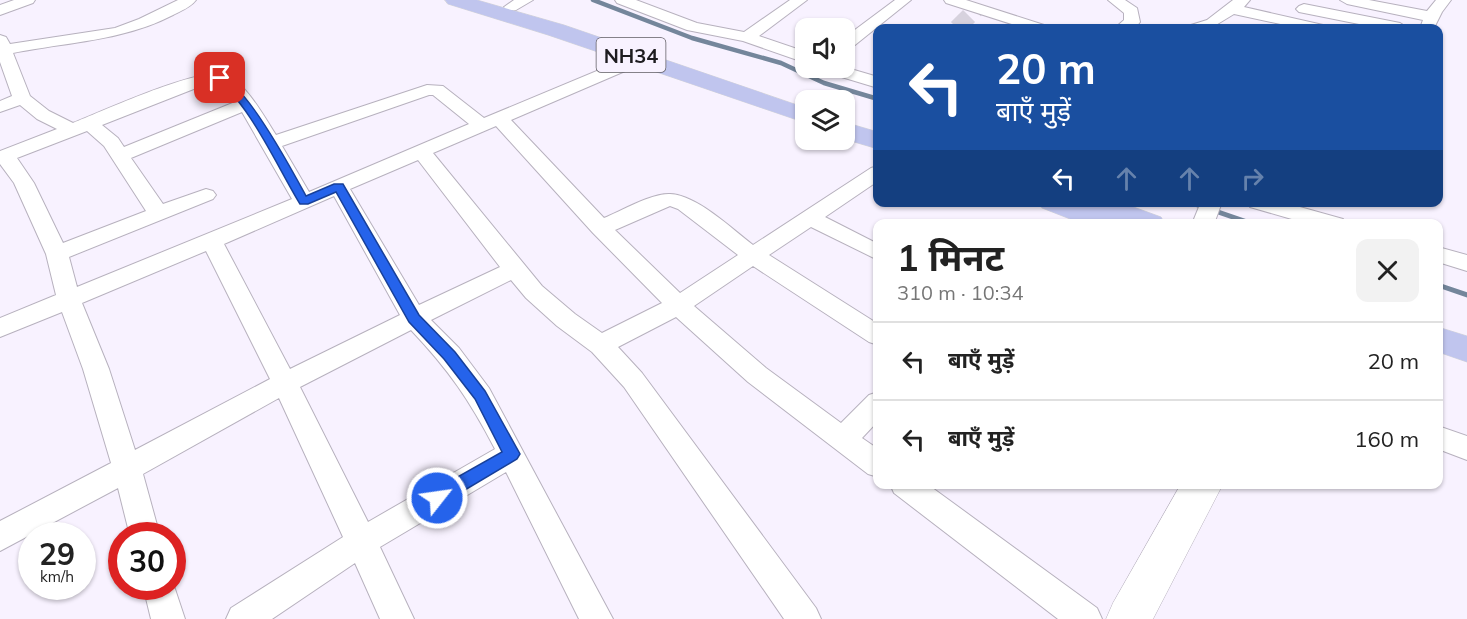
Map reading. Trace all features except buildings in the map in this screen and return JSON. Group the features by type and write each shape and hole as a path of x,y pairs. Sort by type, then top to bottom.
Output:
{"highway":[{"name":"NH34","path":"455,0 523,19 795,112"},
{"name":"NH34","path":"486,0 519,4 795,99"},
{"path":"855,121 873,126"},
{"path":"855,134 873,139"},
{"path":"1066,207 1098,219"},
{"path":"1105,207 1137,219"},
{"path":"1443,325 1467,333"},
{"path":"1443,341 1467,349"}],"street":[{"path":"0,10 28,0"},
{"path":"159,214 121,155 99,130 44,115 22,98 1,47 118,31 152,19 189,0"},
{"path":"622,0 693,27 747,37 795,54"},
{"path":"747,37 800,0"},
{"path":"878,24 904,0"},
{"path":"951,0 1026,24"},
{"path":"1115,0 1132,11 1132,21 1128,24"},
{"path":"1207,24 1244,0"},
{"path":"1347,0 1430,23 1439,1"},
{"path":"1293,23 1307,4 1384,24"},
{"path":"1230,8 1298,24"},
{"path":"855,40 872,30"},
{"path":"0,328 339,187 640,58"},
{"path":"855,76 873,81"},
{"path":"141,522 96,369 69,300 57,254 24,183 3,157 210,78 225,81 245,104 304,201"},
{"path":"269,144 432,89 491,121 679,305 744,364 873,461"},
{"path":"0,107 22,98"},
{"path":"121,155 245,104"},
{"path":"421,151 534,292 566,320 601,345 633,381 804,619"},
{"path":"601,345 679,305 873,175"},
{"path":"339,187 414,318 450,355 480,395 596,619"},
{"path":"57,254 206,195"},
{"path":"601,228 660,202 678,201 752,255 873,333"},
{"path":"1275,207 1317,219"},
{"path":"809,217 873,250"},
{"path":"211,240 285,382 363,541 397,619"},
{"path":"1443,256 1467,263"},
{"path":"0,537 285,382 514,269"},
{"path":"843,440 873,407"},
{"path":"1443,438 1467,448"},
{"path":"243,619 363,541 512,454"},
{"path":"911,489 1085,619"},
{"path":"1129,619 1200,489"},
{"path":"163,600 168,619"}],"waterway":[{"path":"593,0 692,38 781,63 824,83 873,98"},
{"path":"1204,207 1238,219"},
{"path":"1443,287 1467,295"}],"tunnel":[{"path":"961,24 977,8"}],"route":[{"path":"220,78 245,104 304,201 339,187 362,231 414,318 450,355 480,395 512,454 437,498"}]}
